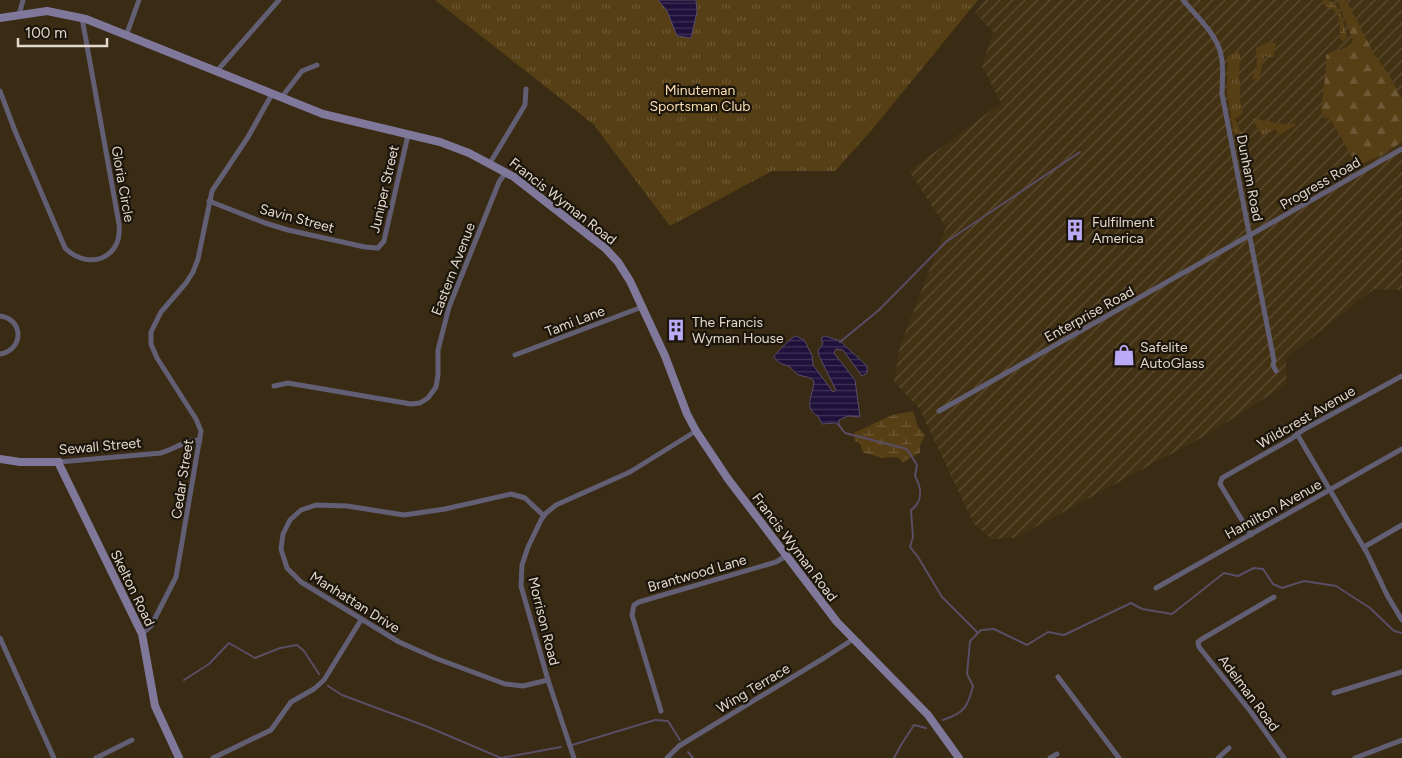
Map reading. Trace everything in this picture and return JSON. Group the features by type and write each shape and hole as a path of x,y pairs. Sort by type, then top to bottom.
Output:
{"main road":[{"name":"Francis Wyman Road","path":"0,18 47,11 82,18 323,114 446,144 490,163 527,187 610,253 625,272 667,362 684,409 696,432 728,479 836,622 928,716 959,758"},
{"name":"Sewall Street","path":"0,459 20,462 58,462"},
{"name":"Skelton Road","path":"58,462 142,634 154,706 179,758"}],"street":[{"path":"19,15 23,0"},
{"path":"126,36 139,0"},
{"path":"216,72 279,0"},
{"name":"Dunham Road","path":"1183,0 1212,36 1220,51 1222,94 1274,361 1273,366 1276,371"},
{"name":"Gloria Circle","path":"0,92 65,248 73,256 83,260 96,260 107,255 116,246 120,230 82,18"},
{"path":"281,98 302,71 317,65"},
{"path":"490,163 526,104 526,90"},
{"name":"Cedar Street","path":"142,634 151,626 176,577 200,440 198,422 159,364 153,351 152,329 157,318 186,283 196,266 209,201 216,183 248,137 272,94"},
{"name":"Juniper Street","path":"380,246 384,241 408,135"},
{"name":"Progress Road","path":"1250,236 1402,149"},
{"name":"Eastern Avenue","path":"274,386 288,383 411,404 424,401 431,396 438,382 438,350 449,307 499,182 506,172"},
{"name":"Savin Street","path":"209,201 288,230 365,247 376,248 380,246"},
{"name":"Enterprise Road","path":"940,411 1250,236"},
{"name":"Tami Lane","path":"515,356 642,307"},
{"path":"0,316 8,318 13,322 18,330 18,336 13,348 8,352 0,354"},
{"name":"Wildcrest Avenue","path":"1251,535 1222,489 1220,484 1222,478 1402,376"},
{"name":"Morrison Road","path":"574,758 548,680 521,586 522,565 528,547 544,516 564,501 646,464 696,432"},
{"path":"1297,434 1364,547 1387,595 1402,620"},
{"name":"Sewall Street","path":"58,462 161,453 190,441 200,440"},
{"name":"Hamilton Avenue","path":"1156,588 1402,449"},
{"name":"Manhattan Drive","path":"544,516 525,498 511,494 445,510 413,515 398,515 346,506 311,506 301,510 290,520 282,534 281,549 284,562 292,573 308,587 390,638 423,653 501,683 523,686 548,680"},
{"path":"1364,547 1402,525"},
{"name":"Brantwood Lane","path":"661,711 632,615 634,605 776,562 786,556"},
{"name":"Adelman Road","path":"1274,598 1198,642 1199,647 1247,707 1284,758"},
{"path":"213,758 271,730 291,702 321,684 360,620"},
{"path":"0,638 54,758"},
{"name":"Wing Terrace","path":"667,758 678,746 852,640"},
{"path":"1334,693 1402,672"},
{"path":"1058,677 1119,758"},
{"path":"96,758 132,740"},
{"path":"1355,758 1402,740"},
{"path":"1218,758 1229,748"},
{"path":"1050,758 1057,754"}],"shaded area":[{"path":"658,0 696,0 697,12 691,38 677,36 667,11"},
{"path":"985,0 1402,0 1402,290 1374,289 1286,358 1287,384 1208,434 1015,538 992,539 974,524 919,408 894,382 900,346 946,227 909,171 1001,103 982,66 993,32 975,13"},
{"path":"796,336 804,340 812,355 813,365 833,392 836,390 819,356 818,350 823,344 821,338 825,336 840,341 867,366 867,373 862,376 843,350 836,349 834,353 855,380 860,417 848,416 839,420 839,425 835,423 822,424 818,416 813,413 810,400 814,381 809,377 798,374 790,367 779,362 774,356"}],"green space":[{"name":"Minuteman Sportsman Club","path":"435,0 978,0 871,131 835,171 772,171 670,226 593,124"},
{"path":"1324,0 1330,1 1338,8 1347,37 1344,41 1341,40 1337,13 1323,4"},
{"path":"1337,0 1346,0 1374,54 1390,76 1402,100 1402,142 1357,166 1330,118 1324,118 1321,110 1326,55 1345,48 1353,40"},
{"path":"1270,41 1276,44 1273,58 1264,56 1259,80 1252,79 1257,66 1256,48"},
{"path":"1238,50 1241,60 1239,99 1243,110 1242,114 1235,119 1240,130 1234,134 1227,92 1228,56"},
{"path":"1252,118 1287,125 1296,123 1281,134 1275,129 1262,136"},
{"path":"1240,130 1244,138 1243,148 1238,147 1234,134"},
{"path":"913,411 918,427 925,435 920,445 920,453 903,462 897,457 882,458 862,452 861,444 855,441 854,433 892,415"}],"waterway":[{"path":"840,342 879,310 946,242 1080,152"},
{"path":"838,424 845,433 907,449 917,465 915,476 920,494 918,502 911,510 913,537 910,547 942,597 978,633"},
{"path":"943,720 956,715 967,704 973,686 967,674 970,641 981,630 994,629 1027,645 1048,632 1064,635 1131,603 1142,609 1172,614 1224,573 1238,576 1254,568 1263,569 1273,584 1282,588 1304,581 1336,586 1370,608 1394,631 1402,633"},
{"path":"184,680 209,664 229,643 255,658 280,648 297,645 304,651 319,674"},
{"path":"328,686 342,695 428,727 501,758 561,747"},
{"path":"572,745 655,720 668,721 680,740"},
{"path":"894,758 914,725 926,728"},
{"path":"688,752 693,758"}],"place":[{"name":"Fulfilment America","path":"1075,230"},
{"name":"The Francis Wyman House","path":"676,330"},
{"name":"Safelite AutoGlass","path":"1124,355"}]}
